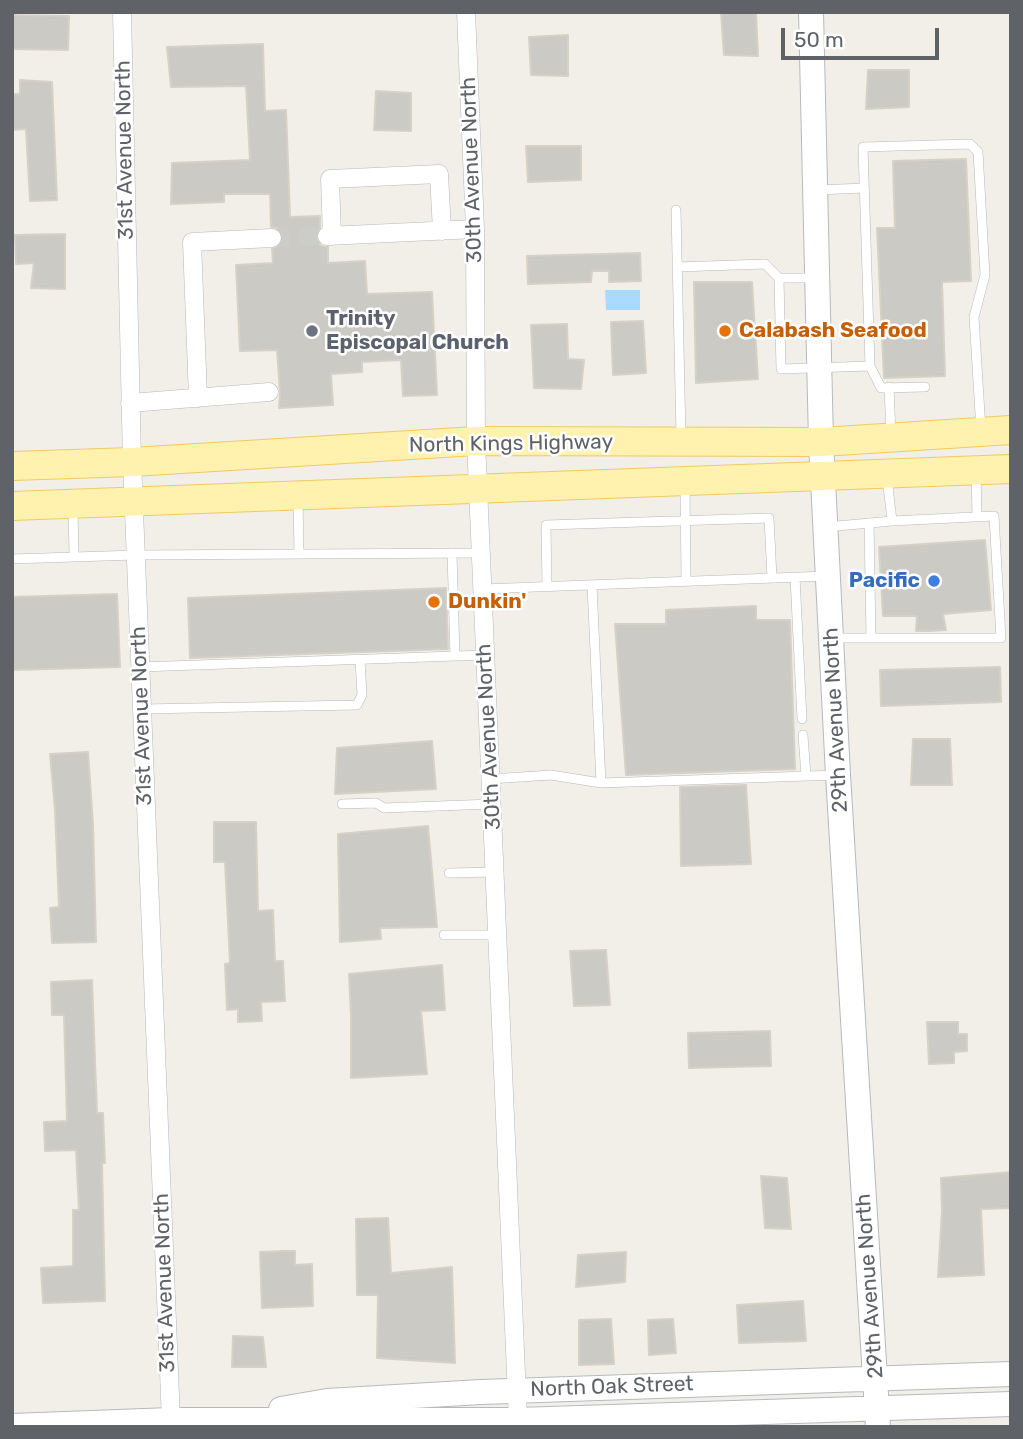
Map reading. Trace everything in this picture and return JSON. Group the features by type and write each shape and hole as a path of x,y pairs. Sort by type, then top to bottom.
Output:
{"main road":[{"name":"29th Avenue North","path":"811,12 825,527 878,1417"},
{"name":"North Kings Highway","path":"12,467 476,442 821,442 1011,430"},
{"name":"North Kings Highway","path":"12,506 1011,469"},
{"name":"North Oak Street","path":"215,1421 327,1401 517,1391 1011,1374"},
{"name":"North Oak Street","path":"12,1426 215,1421 584,1422 878,1417 1011,1404"}],"street":[{"name":"31st Avenue North","path":"122,12 133,502 171,1424"},
{"name":"30th Avenue North","path":"466,12 475,229 476,442 518,1420"},
{"path":"442,231 439,174 330,179 330,236 442,231 475,229"},
{"path":"198,398 192,242 272,238"},
{"path":"130,402 269,393"}],"lane":[{"path":"925,387 881,388 870,366 863,147 970,144 978,152 985,275 974,317 981,432"},
{"path":"815,190 864,188"},
{"path":"676,210 681,442"},
{"path":"677,267 765,264 779,278 781,369 870,366"},
{"path":"779,278 817,278"},
{"path":"889,387 891,437"},
{"path":"976,470 977,516"},
{"path":"887,473 891,521"},
{"path":"685,480 686,581"},
{"path":"298,495 299,554"},
{"path":"73,504 74,556"},
{"path":"825,527 995,516 1001,638 832,638"},
{"path":"547,586 546,525 769,518 772,578"},
{"path":"869,523 871,638"},
{"path":"452,553 455,656"},
{"path":"12,559 136,555 481,553"},
{"path":"482,589 829,576"},
{"path":"795,577 802,719"},
{"path":"592,585 601,783"},
{"path":"140,667 485,655"},
{"path":"142,709 357,705 362,695 360,660"},
{"path":"803,735 806,776"},
{"path":"490,779 551,775 601,783 838,775"},
{"path":"342,804 376,803 384,808 492,804"},
{"path":"449,873 495,872"},
{"path":"444,935 498,935"}],"water":[{"path":"605,290 640,290 640,310 606,310"}],"building":[{"path":"721,12 756,12 758,56 724,55"},
{"path":"12,15 69,16 68,50 12,49"},
{"path":"568,35 568,76 531,75 529,37"},
{"path":"263,44 265,111 286,110 290,217 320,216 316,237 321,246 328,247 328,263 365,261 367,294 432,292 437,395 403,396 401,360 362,362 362,372 331,374 333,405 279,408 277,350 240,351 236,265 273,263 272,249 282,244 283,237 278,228 271,227 270,194 224,194 224,202 171,204 172,163 250,160 246,86 171,87 167,47"},
{"path":"868,70 909,70 909,107 866,109"},
{"path":"20,80 52,82 57,200 30,201 26,129 12,130 12,94 20,94"},
{"path":"376,91 411,93 411,131 374,130"},
{"path":"526,146 581,146 581,180 528,182"},
{"path":"966,159 971,281 942,282 945,376 884,378 877,228 895,228 893,161"},
{"path":"65,234 65,289 31,288 34,263 16,264 15,235"},
{"path":"640,253 641,281 609,282 609,271 592,271 591,282 528,284 527,256"},
{"name":"Calabash Seafood","path":"694,282 752,282 758,379 696,383"},
{"path":"643,321 646,373 613,375 611,322"},
{"path":"567,324 568,359 584,360 581,389 534,388 531,325"},
{"path":"985,540 991,610 943,614 946,630 929,631 916,631 917,616 883,616 879,547"},
{"path":"446,588 448,649 190,658 188,598"},
{"path":"117,594 120,667 12,670 12,597"},
{"path":"756,606 756,620 790,620 795,769 626,775 615,624 666,624 666,610"},
{"path":"1000,667 1001,702 881,706 880,670"},
{"path":"913,739 950,739 952,785 911,785"},
{"path":"432,741 436,789 335,794 337,748"},
{"path":"88,752 96,942 52,943 50,908 59,907 50,754"},
{"path":"746,785 751,864 681,866 680,787"},
{"path":"214,822 256,822 258,911 273,910 275,961 283,961 285,1001 261,1002 262,1021 238,1022 238,1009 227,1010 225,964 230,963 225,862 214,862"},
{"path":"428,826 437,927 380,928 381,939 340,942 338,834"},
{"path":"606,950 610,1005 574,1006 570,951"},
{"path":"442,965 445,1010 421,1011 427,1074 351,1078 349,974"},
{"path":"92,980 97,1113 103,1113 105,1301 43,1303 41,1268 73,1266 73,1210 79,1210 76,1150 45,1151 44,1122 67,1121 64,1015 52,1015 51,982"},
{"path":"927,1022 958,1022 958,1034 967,1034 967,1051 954,1052 954,1063 929,1064"},
{"path":"770,1031 771,1066 689,1068 688,1033"},
{"path":"1011,1172 1011,1208 981,1209 984,1275 938,1277 941,1178"},
{"path":"761,1176 787,1178 791,1229 765,1228"},
{"path":"388,1218 391,1273 452,1267 455,1363 377,1358 378,1295 357,1295 356,1219"},
{"path":"295,1251 295,1265 312,1264 313,1306 262,1308 260,1252"},
{"path":"626,1252 625,1282 576,1287 578,1255"},
{"path":"803,1301 806,1341 739,1343 737,1305"},
{"path":"611,1319 614,1364 579,1365 579,1320"},
{"path":"673,1319 676,1353 649,1355 648,1320"},
{"path":"233,1336 263,1337 266,1367 232,1367"}],"tunnel":[{"path":"272,238 327,236"}],"place":[{"name":"Trinity Episcopal Church","path":"312,331"},
{"name":"Calabash Seafood","path":"725,331"},
{"name":"Pacific","path":"934,581"},
{"name":"Dunkin'","path":"434,602"}]}
